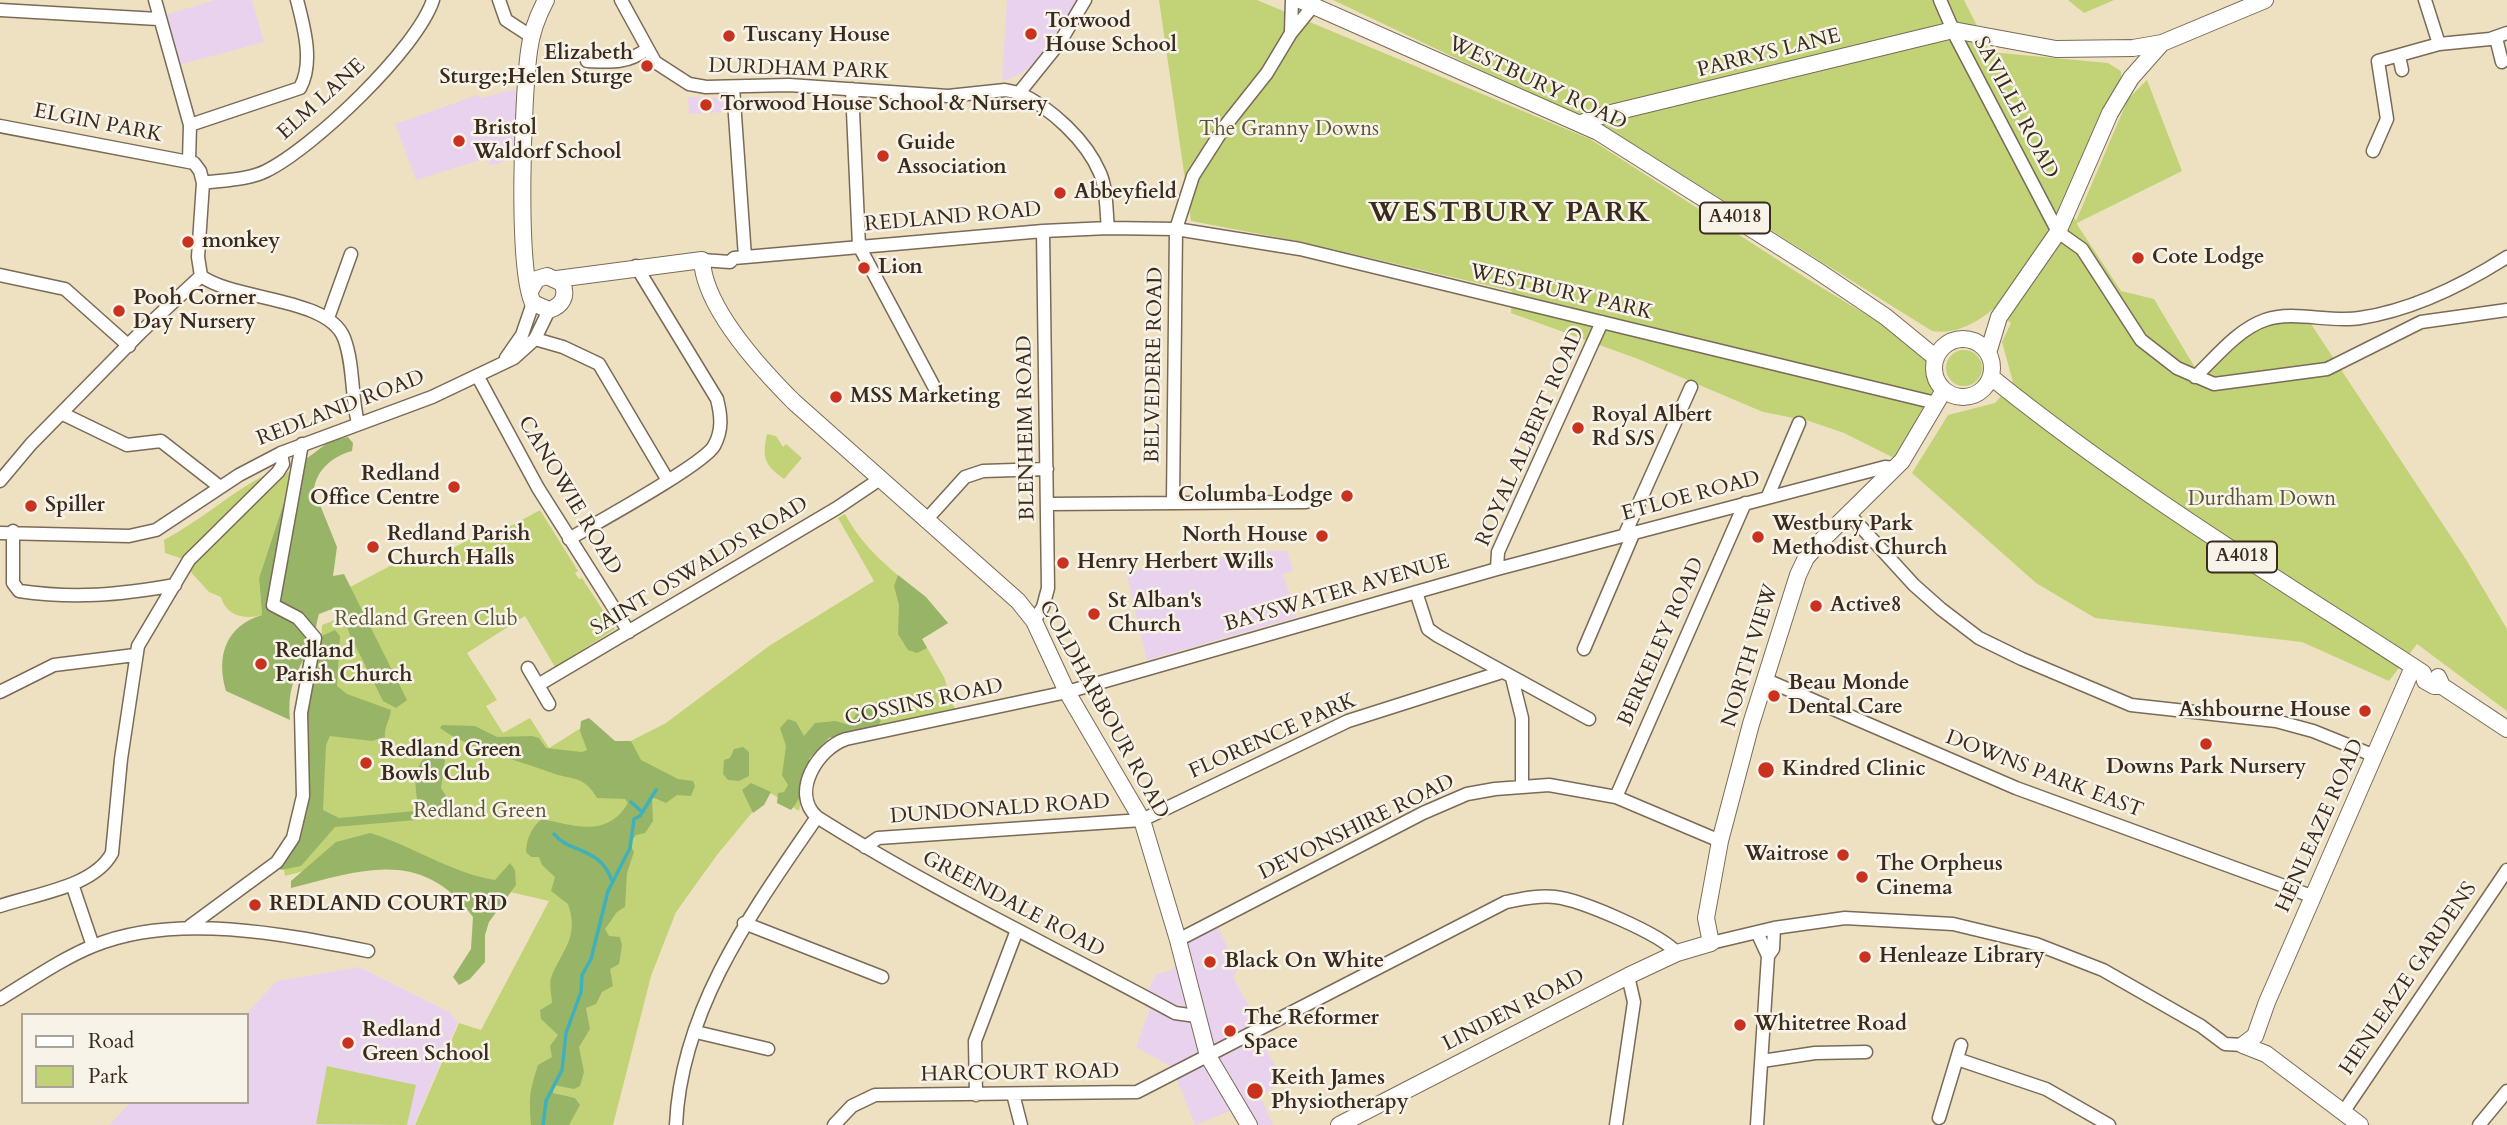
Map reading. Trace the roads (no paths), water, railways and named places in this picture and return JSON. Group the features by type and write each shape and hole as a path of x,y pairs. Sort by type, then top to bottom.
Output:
{"main road":[{"path":"525,256 554,281 562,303 549,310 532,297 525,256 524,161 532,37 546,0"},
{"name":"PARRYS LANE","path":"1581,123 1607,114 1950,34 2056,49 2133,48 2162,43 2265,0"},
{"name":"WESTBURY ROAD","path":"1306,3 1598,132 1939,352"},
{"name":"PARRYS LANE","path":"1988,353 2000,317 2058,232 2110,113 2131,78 2162,43"},
{"path":"1598,132 1607,114"},
{"name":"REDLAND ROAD","path":"554,281 636,266 710,260"},
{"name":"COLDHARBOUR ROAD","path":"710,260 702,273 711,293 740,340 765,373 1018,601 1034,621 1067,692 1142,820 1178,940 1208,1056 1249,1125"},
{"path":"532,297 532,285 554,281"},
{"name":"PARRYS LANE","path":"1967,339 2000,317"},
{"path":"1967,339 1979,343 1988,353 1992,365 1987,383 1969,396 1944,396 1935,374 1939,352 1950,342 1967,339"},
{"name":"A4018","path":"1987,383 2212,538 2418,670 2431,672 2440,678 2442,686 2507,729"},
{"name":"NORTH VIEW","path":"1712,943 1706,918 1720,841 1764,680 1806,558 1896,468 1944,396"},
{"name":"HENLEAZE ROAD","path":"2243,1045 2249,1024 2267,1002 2375,756 2418,670"},
{"name":"LINDEN ROAD","path":"1339,1125 1628,976 1677,953 1712,943"},
{"path":"2243,1045 2251,1058 2291,1076 2344,1111 2360,1125"}],"street":[{"path":"155,0 158,19 190,125 189,161 200,171 203,183 198,257 201,276"},
{"path":"190,125 292,94 300,89 306,78 307,56 298,0"},
{"name":"ELM LANE","path":"203,183 263,172 280,163 327,125 402,51 421,28 433,0"},
{"path":"499,0 506,20 532,37"},
{"name":"DURDHAM PARK","path":"621,0 647,49 662,69 689,84 733,87 789,85 948,96 1005,90 1019,93"},
{"path":"1085,0 1060,42 1019,93 1050,113 1088,150 1101,175 1108,228"},
{"path":"1291,33 1292,0"},
{"name":"SAVILLE ROAD","path":"1940,0 1950,34 2058,232"},
{"path":"2425,0 2438,44"},
{"name":"BELVEDERE ROAD","path":"1173,501 1175,229 1193,176 1266,73 1306,3"},
{"path":"0,10 158,19"},
{"path":"2373,151 2387,119 2378,61 2438,44 2501,35 2502,62"},
{"path":"587,61 622,66 647,49"},
{"path":"2399,56 2402,70"},
{"path":"733,87 740,258"},
{"path":"852,89 859,246 939,396"},
{"name":"ELGIN PARK","path":"0,126 189,161"},
{"name":"REDLAND ROAD","path":"710,260 726,254 740,258 1044,231 1175,229"},
{"name":"WESTBURY PARK","path":"1175,229 1300,249 1919,399 1944,396"},
{"name":"BLENHEIM ROAD","path":"1034,621 1044,607 1048,588 1044,231"},
{"path":"2058,232 2082,249 2141,340 2160,357 2195,377 2214,384 2327,369 2421,322 2507,310"},
{"path":"328,318 351,254"},
{"path":"2195,377 2227,347 2263,320 2283,317 2359,318 2383,312 2420,302 2477,276 2507,257"},
{"path":"569,539 702,460 713,448 720,434 722,416 718,399 636,266"},
{"path":"0,275 65,289 128,346"},
{"path":"201,276 215,284 328,318 344,338 358,423"},
{"path":"2,475 128,346 201,276"},
{"name":"REDLAND ROAD","path":"502,364 522,335 532,297"},
{"name":"REDLAND ROAD","path":"7,532 113,537 143,535 169,523 220,487 281,453 432,397 514,358 535,339 549,310"},
{"name":"ROYAL ALBERT ROAD","path":"1497,569 1498,552 1602,322"},
{"path":"535,339 563,347 599,364 667,479"},
{"name":"CANOWIE ROAD","path":"478,377 569,539 629,632"},
{"path":"1584,649 1690,387"},
{"path":"63,414 127,445 162,442 220,487"},
{"path":"1768,496 1799,423"},
{"path":"190,926 277,862 293,838 303,796 301,713 315,638 298,618 273,605 302,444"},
{"path":"0,906 72,884 105,866 112,853 135,655 189,560 278,472 283,464 281,453"},
{"name":"ETLOE ROAD","path":"1497,569 1768,496 1885,467 1896,468"},
{"path":"927,519 954,486 974,474 1046,469"},
{"name":"SAINT OSWALDS ROAD","path":"538,685 880,479"},
{"path":"1048,504 1306,502"},
{"name":"BERKELEY ROAD","path":"1616,796 1745,503"},
{"path":"1850,515 1914,585 1941,608 1979,638 2022,659 2131,705 2276,721 2375,756"},
{"path":"7,532 13,583 19,591 87,597 122,595 175,586"},
{"name":"BAYSWATER AVENUE","path":"1067,692 1497,569"},
{"path":"1416,592 1428,629 1589,719"},
{"path":"0,692 54,664 135,655"},
{"path":"528,668 549,704"},
{"path":"1507,675 1522,718 1522,785"},
{"name":"FLORENCE PARK","path":"1142,820 1348,721 1507,675"},
{"name":"DOWNS PARK EAST","path":"1764,680 2016,788 2314,897"},
{"name":"COSSINS ROAD","path":"817,817 808,806 807,787 819,758 834,743 1067,692"},
{"name":"DEVONSHIRE ROAD","path":"1178,940 1423,813 1467,794 1522,785 1574,788 1616,796 1720,841"},
{"path":"676,1125 688,1056 728,951 744,923 817,817"},
{"name":"GREENDALE ROAD","path":"817,817 865,847 1175,1013 1196,1016"},
{"name":"DUNDONALD ROAD","path":"865,847 878,838 1142,820"},
{"name":"HENLEAZE GARDENS","path":"2344,1111 2507,870"},
{"path":"72,884 93,946"},
{"name":"HARCOURT ROAD","path":"834,1125 852,1106 875,1095 1138,1092 1506,902 1541,897 1563,898 1652,934 1677,953"},
{"path":"1712,943 1774,928 1857,917 1953,924 2036,944 2102,970 2201,1027 2225,1044 2243,1045"},
{"path":"744,923 882,977"},
{"path":"0,999 93,946 133,934 190,926 289,937 368,951"},
{"path":"1757,1125 1769,956 1773,949 1774,928"},
{"path":"976,1095 975,1041 1017,930"},
{"path":"1757,932 1769,956"},
{"path":"1616,1125 1634,1002 1628,976"},
{"path":"696,1032 768,1049"},
{"path":"1938,1118 1961,1045"},
{"path":"1762,1061 1815,1053 1867,1052"},
{"path":"1957,1059 2046,1089 2109,1125"},
{"path":"2479,1125 2507,1091"},
{"path":"1013,1094 1021,1125"}],"waterway":[{"path":"543,1125 546,1101 562,1070 566,1033 581,992 582,975 591,959 608,891 630,848 634,819 640,816 656,790"},
{"path":"631,802 641,811"},
{"path":"554,834 568,845 593,856 607,870 612,881"}],"place":[{"name":"Torwood House School","path":"1031,34"},
{"name":"Tuscany House","path":"729,36"},
{"name":"Elizabeth Sturge;Helen Sturge","path":"647,66"},
{"name":"Torwood House School & Nursery","path":"706,105"},
{"name":"Bristol Waldorf School","path":"459,141"},
{"name":"Guide Association","path":"883,156"},
{"name":"Abbeyfield","path":"1060,193"},
{"name":"monkey","path":"188,242"},
{"name":"Cote Lodge","path":"2138,258"},
{"name":"Lion","path":"864,268"},
{"name":"Pooh Corner Day Nursery","path":"119,311"},
{"name":"MSS Marketing","path":"836,397"},
{"name":"Royal Albert Rd S/S","path":"1578,428"},
{"name":"Redland Office Centre","path":"454,487"},
{"name":"Columba Lodge","path":"1347,496"},
{"name":"Spiller","path":"31,506"},
{"name":"North House","path":"1322,536"},
{"name":"Westbury Park Methodist Church","path":"1758,537"},
{"name":"Redland Parish Church Halls","path":"373,547"},
{"name":"Henry Herbert Wills","path":"1063,563"},
{"name":"Active8","path":"1816,606"},
{"name":"St Alban's Church","path":"1094,614"},
{"name":"Redland Parish Church","path":"261,664"},
{"name":"Beau Monde Dental Care","path":"1774,696"},
{"name":"Ashbourne House","path":"2365,711"},
{"name":"Downs Park Nursery","path":"2206,744"},
{"name":"Redland Green Bowls Club","path":"366,763"},
{"name":"Kindred Clinic","path":"1766,770"},
{"name":"Waitrose","path":"1843,855"},
{"name":"The Orpheus Cinema","path":"1862,877"},
{"name":"REDLAND COURT RD","path":"255,905"},
{"name":"Henleaze Library","path":"1865,957"},
{"name":"Black On White","path":"1210,962"},
{"name":"Whitetree Road","path":"1740,1025"},
{"name":"The Reformer Space","path":"1230,1031"},
{"name":"Redland Green School","path":"348,1043"},
{"name":"Keith James Physiotherapy","path":"1255,1091"}],"district":[{"name":"WESTBURY PARK","path":"1510,215"}],"park label":[{"name":"The Granny Downs","path":"1289,130"},
{"name":"Durdham Down","path":"2262,500"},
{"name":"Redland Green Club","path":"426,620"},
{"name":"Redland Green","path":"480,812"}]}
